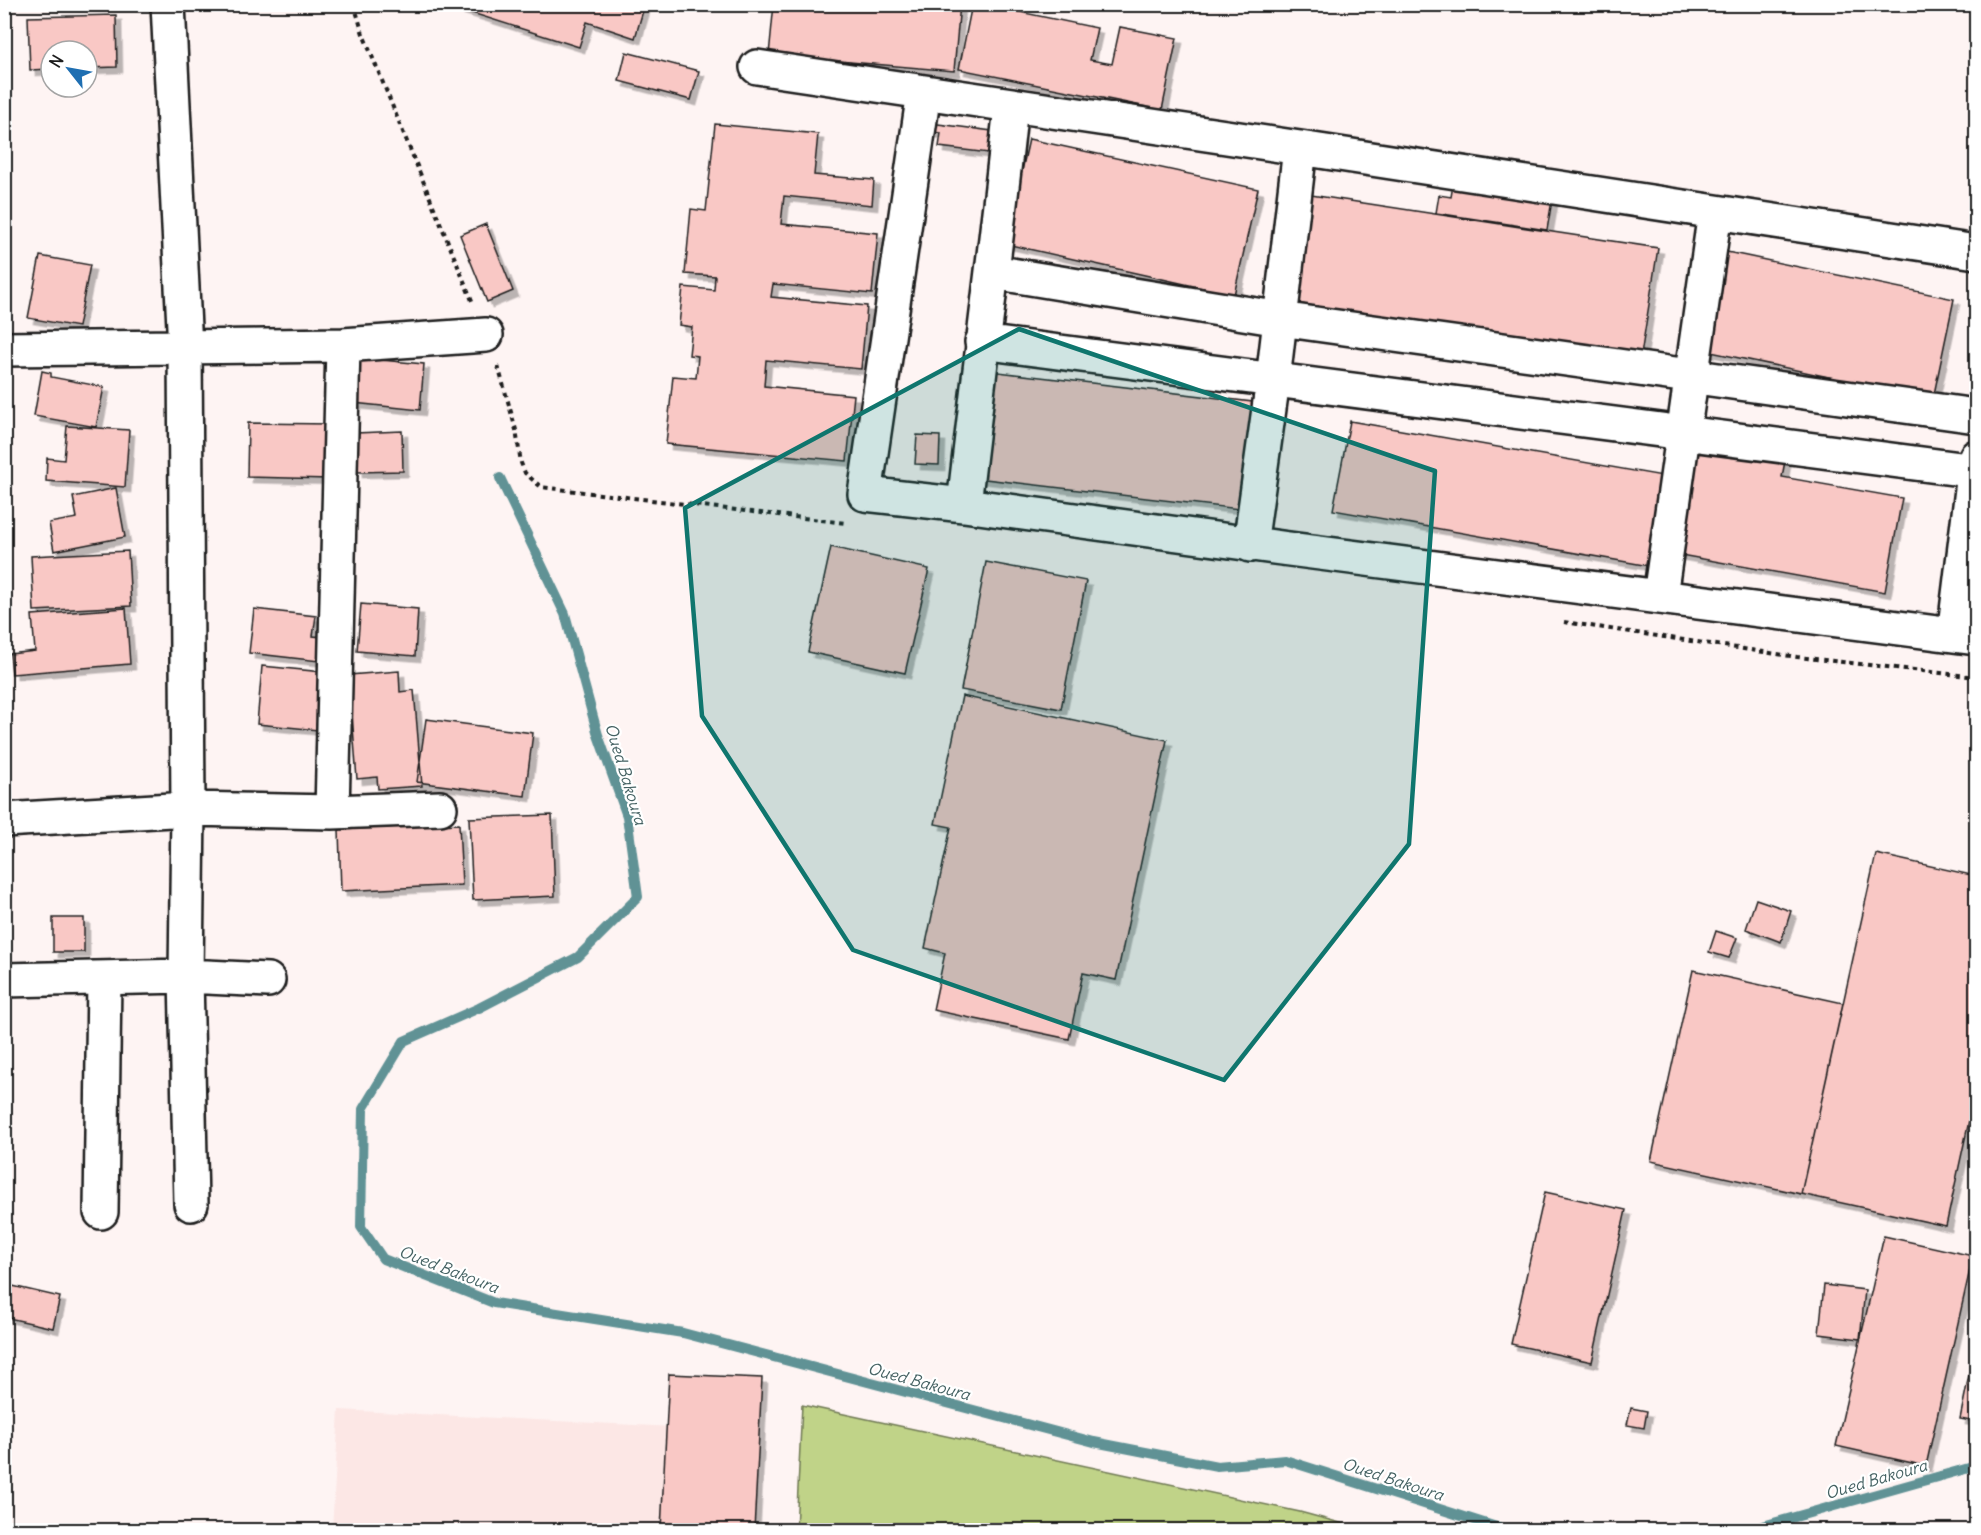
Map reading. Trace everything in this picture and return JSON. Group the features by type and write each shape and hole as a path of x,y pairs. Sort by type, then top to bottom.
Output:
{"street":[{"path":"168,4 185,348 188,809 186,976 191,1204"},
{"path":"757,67 1977,252"},
{"path":"924,93 865,494 964,505 1250,545 1965,637 1976,466 1683,433 982,342"},
{"path":"964,505 1011,105"},
{"path":"1250,545 1273,380 1300,148"},
{"path":"1660,596 1715,212"},
{"path":"993,272 1280,319 1977,416"},
{"path":"4,349 343,345 486,334"},
{"path":"332,812 343,345"},
{"path":"4,820 188,809 332,812 440,808"},
{"path":"4,980 186,976 268,980"},
{"path":"101,1212 104,978"}],"highlighted area":[{"path":"1019,329 1435,471 1409,844 1224,1080 853,950 702,716 685,508"}],"shaded area":[{"path":"339,1410 733,1430 717,1530 332,1530"}],"green space":[{"path":"802,1405 1300,1512 1366,1530 796,1530"}],"building":[{"path":"444,4 645,4 635,38 587,22 579,47"},
{"path":"774,4 960,4 954,71 769,55"},
{"path":"972,4 1097,28 1090,60 1112,64 1120,27 1177,38 1162,110 959,69"},
{"path":"116,15 117,67 99,68 99,39 39,39 39,70 30,70 28,17"},
{"path":"626,52 699,71 691,100 619,81"},
{"path":"930,123 992,131 989,153 939,147 941,133 929,132"},
{"path":"715,124 818,134 814,175 874,180 872,205 784,196 781,224 878,233 872,294 773,284 771,297 867,306 861,369 766,360 764,386 854,395 847,461 666,444 673,376 696,378 698,356 689,355 692,327 679,325 683,287 714,290 715,276 685,274 691,209 706,211"},
{"path":"1029,139 1258,189 1234,295 1006,244"},
{"path":"1455,174 1554,189 1547,230 1436,213 1439,195 1451,197"},
{"path":"1311,195 1658,248 1641,355 1294,303"},
{"path":"486,224 513,291 487,302 460,235"},
{"path":"1727,252 1954,299 1933,399 1706,351"},
{"path":"40,256 90,265 78,327 28,318"},
{"path":"348,357 424,364 420,410 344,402"},
{"path":"42,371 51,373 51,377 104,387 96,427 34,416"},
{"path":"990,371 1261,403 1248,510 977,478"},
{"path":"1350,421 1668,477 1676,436 1786,456 1782,477 1902,498 1885,592 1670,553 1649,566 1333,510"},
{"path":"248,423 331,424 330,479 247,477"},
{"path":"67,426 129,430 125,487 46,481 47,458 64,460"},
{"path":"402,431 403,471 357,472 356,433"},
{"path":"917,435 940,436 939,465 915,464"},
{"path":"116,488 125,537 54,551 49,523 77,518 73,497"},
{"path":"831,547 929,569 905,673 808,652"},
{"path":"128,551 131,606 34,611 31,556"},
{"path":"986,562 1086,581 1061,709 961,690"},
{"path":"361,604 418,609 415,656 357,651"},
{"path":"126,608 130,664 12,674 10,654 35,651 32,615"},
{"path":"254,609 316,616 313,636 332,638 328,662 249,653"},
{"path":"262,666 333,673 328,731 257,724"},
{"path":"399,671 400,692 414,690 422,786 378,789 377,777 357,779 349,675"},
{"path":"962,696 1167,740 1116,980 1083,973 1069,1039 933,1010 945,953 925,948 951,827 935,824"},
{"path":"426,719 533,733 525,796 417,782"},
{"path":"552,815 555,896 473,900 469,818"},
{"path":"459,824 462,885 341,891 339,830"},
{"path":"1876,854 1976,876 1976,1089 1946,1226 1801,1194"},
{"path":"1756,899 1791,911 1781,942 1746,929"},
{"path":"53,918 84,918 84,952 53,952"},
{"path":"1716,931 1737,938 1729,958 1709,952"},
{"path":"1693,970 1843,1003 1801,1194 1651,1161"},
{"path":"1545,1192 1626,1210 1592,1362 1511,1344"},
{"path":"1884,1236 1973,1256 1926,1466 1836,1446"},
{"path":"4,1284 60,1297 53,1328 4,1317"},
{"path":"1824,1285 1865,1290 1860,1339 1819,1334"},
{"path":"1976,1341 1976,1422 1960,1419"},
{"path":"669,1374 762,1378 754,1530 661,1530"},
{"path":"1631,1408 1647,1411 1644,1428 1627,1425"}],"waterway":[{"name":"Oued Bakoura","path":"500,478 565,614 598,735 627,816 638,897 578,957 479,1008 404,1041 363,1109 361,1227 383,1259 494,1303 683,1333 1094,1442 1217,1466 1285,1460 1506,1530"},
{"name":"Oued Bakoura","path":"1749,1530 1976,1466"}]}
